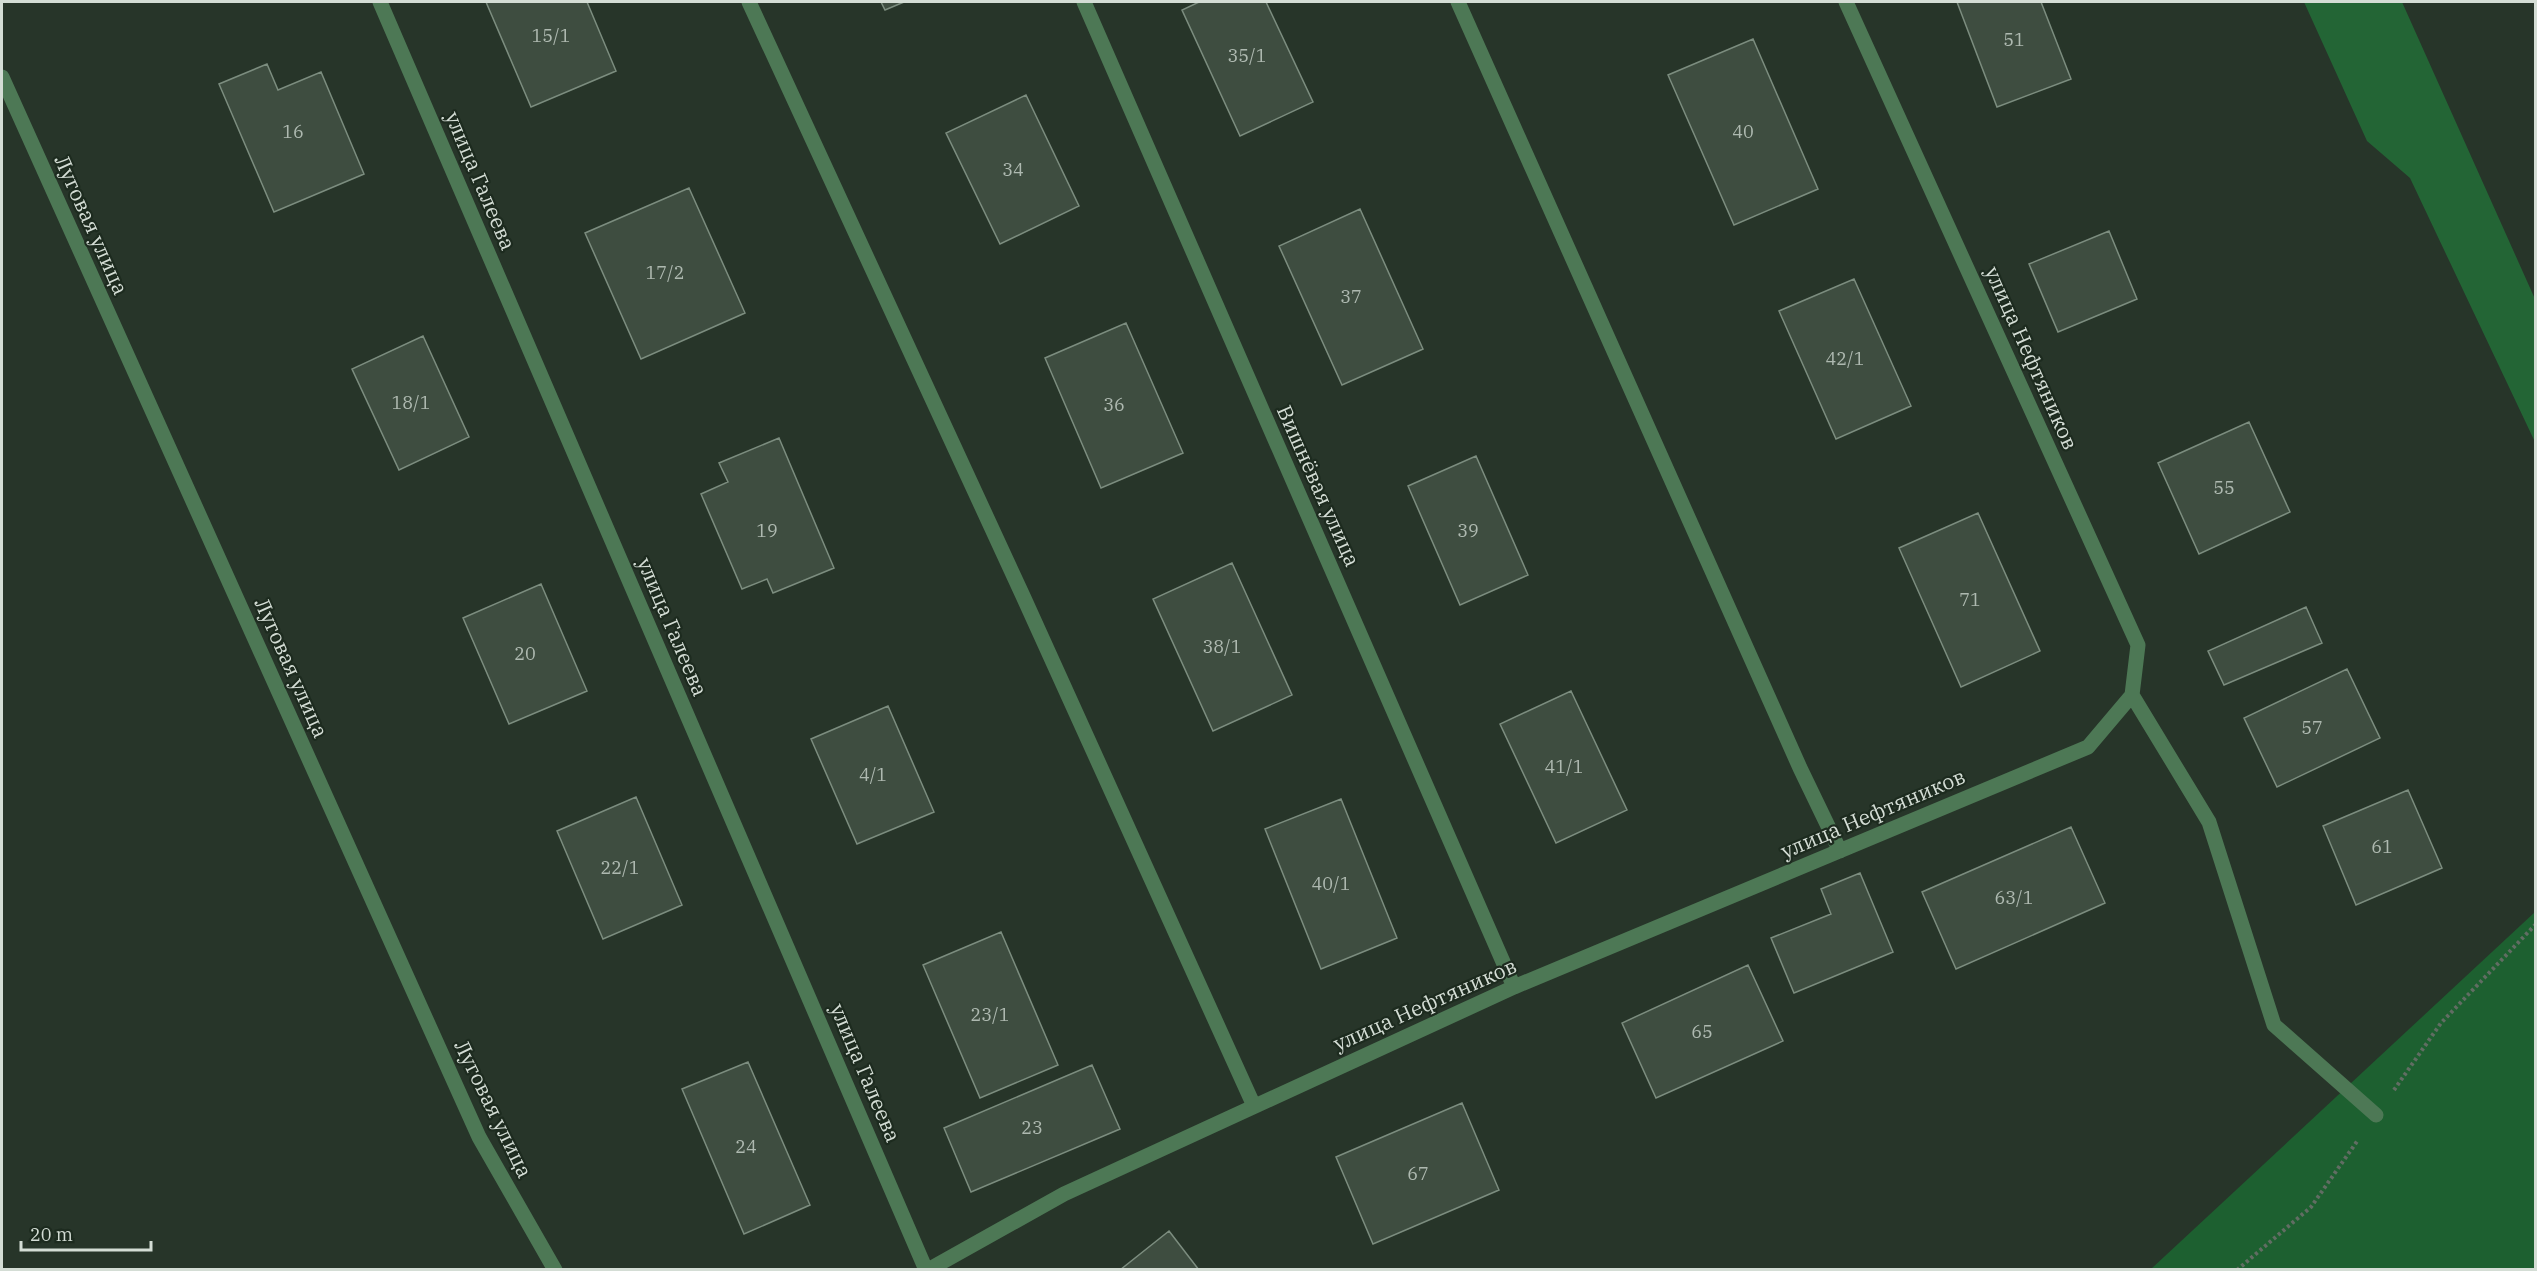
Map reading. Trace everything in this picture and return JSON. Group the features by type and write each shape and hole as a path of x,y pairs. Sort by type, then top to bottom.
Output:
{"street":[{"name":"улица Галеева","path":"380,2 927,1269"},
{"path":"749,2 1023,596 1254,1106"},
{"name":"Вишнёвая улица","path":"1084,2 1514,987"},
{"path":"1458,2 1795,757 1840,851"},
{"name":"улица Нефтяников","path":"927,1269 1064,1194 1514,987 2088,747 2132,695 2138,645 1846,2"},
{"name":"Луговая улица","path":"2,77 479,1137 555,1269"},
{"path":"2132,695 2209,822 2274,1025 2376,1115"}],"green space":[{"path":"2304,2 2402,2 2535,299 2535,442 2410,178 2367,141"},
{"path":"2535,912 2535,1269 2151,1269"}],"building":[{"path":"486,2 587,2 616,71 531,107"},
{"path":"881,2 904,2 885,10"},
{"path":"1199,2 1266,2 1313,102 1240,136 1182,10"},
{"path":"1957,2 2041,2 2071,79 1997,107"},
{"path":"1753,39 1818,189 1734,225 1668,75"},
{"path":"267,64 278,90 321,72 364,174 274,212 219,84"},
{"path":"1026,95 1079,206 1000,244 946,133"},
{"path":"689,188 745,313 641,359 585,233"},
{"path":"1360,209 1423,349 1342,385 1279,246"},
{"path":"2109,231 2137,299 2058,332 2029,264"},
{"path":"1854,279 1911,406 1836,439 1779,311"},
{"path":"1126,323 1183,453 1101,488 1045,358"},
{"path":"423,336 469,437 399,470 352,369"},
{"path":"2249,422 2290,512 2199,554 2158,463"},
{"path":"779,438 834,568 773,593 767,579 742,589 701,494 728,482 719,463"},
{"path":"1476,456 1528,575 1460,605 1408,486"},
{"path":"1978,513 2040,651 1961,687 1899,548"},
{"path":"1232,563 1292,695 1213,731 1153,599"},
{"path":"541,584 587,691 509,724 463,618"},
{"path":"2306,607 2322,643 2224,685 2208,651"},
{"path":"2347,669 2380,738 2277,787 2244,718"},
{"path":"1571,691 1627,810 1556,843 1500,724"},
{"path":"888,706 934,812 857,844 811,739"},
{"path":"2408,790 2442,868 2356,905 2323,826"},
{"path":"636,797 682,905 603,939 557,831"},
{"path":"1341,799 1397,938 1321,969 1265,829"},
{"path":"2071,827 2105,903 1956,969 1922,892"},
{"path":"1860,873 1893,952 1794,993 1771,938 1831,914 1821,889"},
{"path":"1001,932 1058,1065 980,1098 923,965"},
{"path":"1748,965 1783,1041 1656,1098 1622,1023"},
{"path":"748,1062 810,1205 744,1234 682,1089"},
{"path":"1092,1065 1120,1129 971,1192 944,1128"},
{"path":"1462,1103 1499,1190 1373,1244 1336,1157"},
{"path":"1169,1231 1199,1270 1120,1270"}]}
